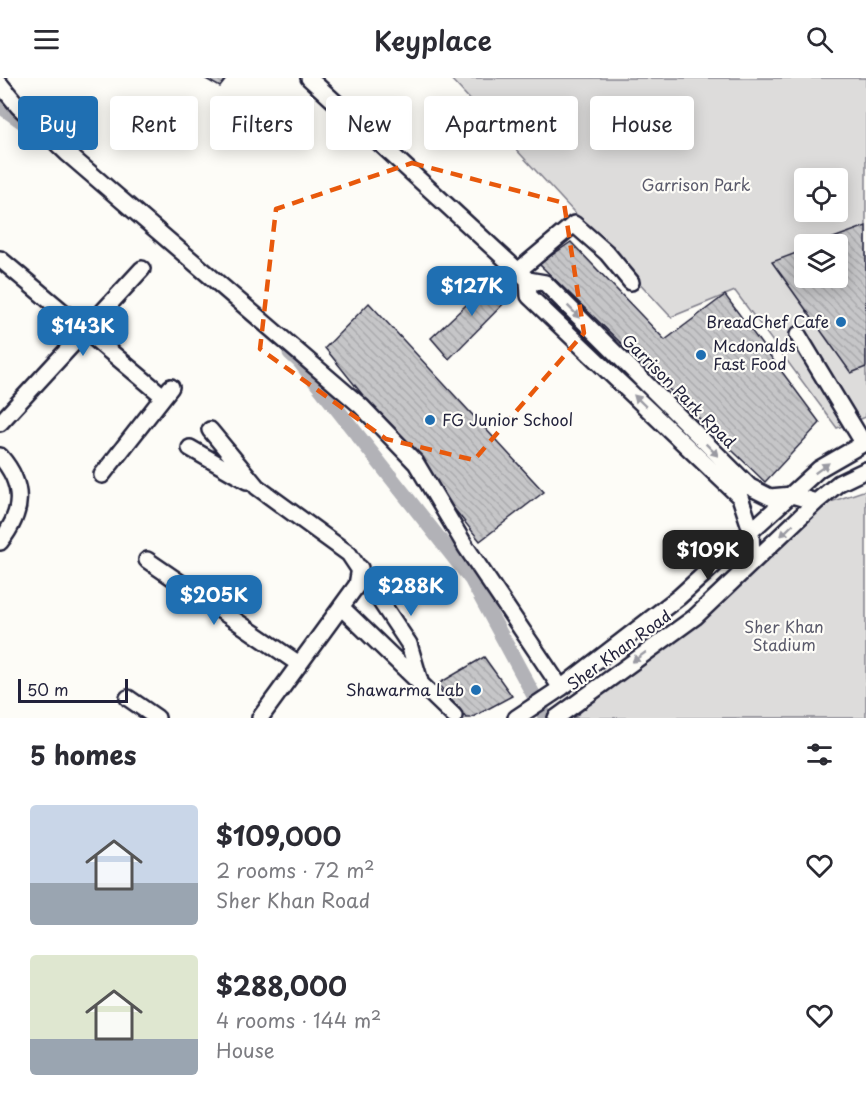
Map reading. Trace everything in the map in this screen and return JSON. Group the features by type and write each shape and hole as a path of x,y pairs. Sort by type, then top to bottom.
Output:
{"street":[{"name":"Garrison Park Rpad","path":"309,78 523,276 545,283 750,487 770,497 792,495 816,502"},
{"path":"0,84 18,106 68,154 361,406 416,463 556,691"},
{"path":"523,276 574,224 607,253 631,282"},
{"path":"0,259 85,331 167,392 102,475"},
{"path":"0,423 142,269"},
{"name":"Garrison Park Rpad","path":"523,276 529,296 740,497 751,530 752,562"},
{"path":"516,718 556,691 679,597 819,470 865,443 798,335"},
{"path":"210,430 257,487"},
{"path":"190,448 257,487 349,554 360,567 409,644 421,684"},
{"path":"0,456 15,480 20,505 11,529 0,542"},
{"name":"Sher Khan Road","path":"558,716 695,617 816,502 839,483 866,470"},
{"path":"147,560 299,664"},
{"path":"260,718 357,585 360,567"},
{"path":"340,607 454,716"},
{"path":"128,698 157,718"}],"highlighted area":[{"path":"412,163 564,203 584,333 474,460 386,439 260,349 276,209"}],"green space":[{"name":"Garrison Park","path":"450,78 866,78 866,417 837,428 735,291 671,317 517,150 578,150 578,96 467,96"},
{"name":"Sher Khan Stadium","path":"866,490 866,718 574,718 801,512"}],"building":[{"path":"204,78 227,78 220,87"},
{"name":"BreadChef Cafe","path":"866,226 866,367 851,373 772,262 794,254 794,288 848,288 848,234 844,234"},
{"name":"Mcdonalds Fast Food","path":"571,242 665,340 725,295 820,423 765,482 539,264"},
{"path":"497,276 514,293 449,359 431,338"},
{"name":"FG Junior School","path":"369,303 544,492 480,541 325,348"},
{"name":"Shawarma Lab","path":"484,657 512,696 471,718 466,718 438,684"}],"waterway":[{"path":"0,106 18,119"},
{"path":"290,353 300,362 471,579 546,718"}],"place":[{"name":"BreadChef Cafe","path":"841,322"},
{"name":"Mcdonalds Fast Food","path":"701,355"},
{"name":"FG Junior School","path":"430,420"},
{"name":"Shawarma Lab","path":"476,690"}]}
